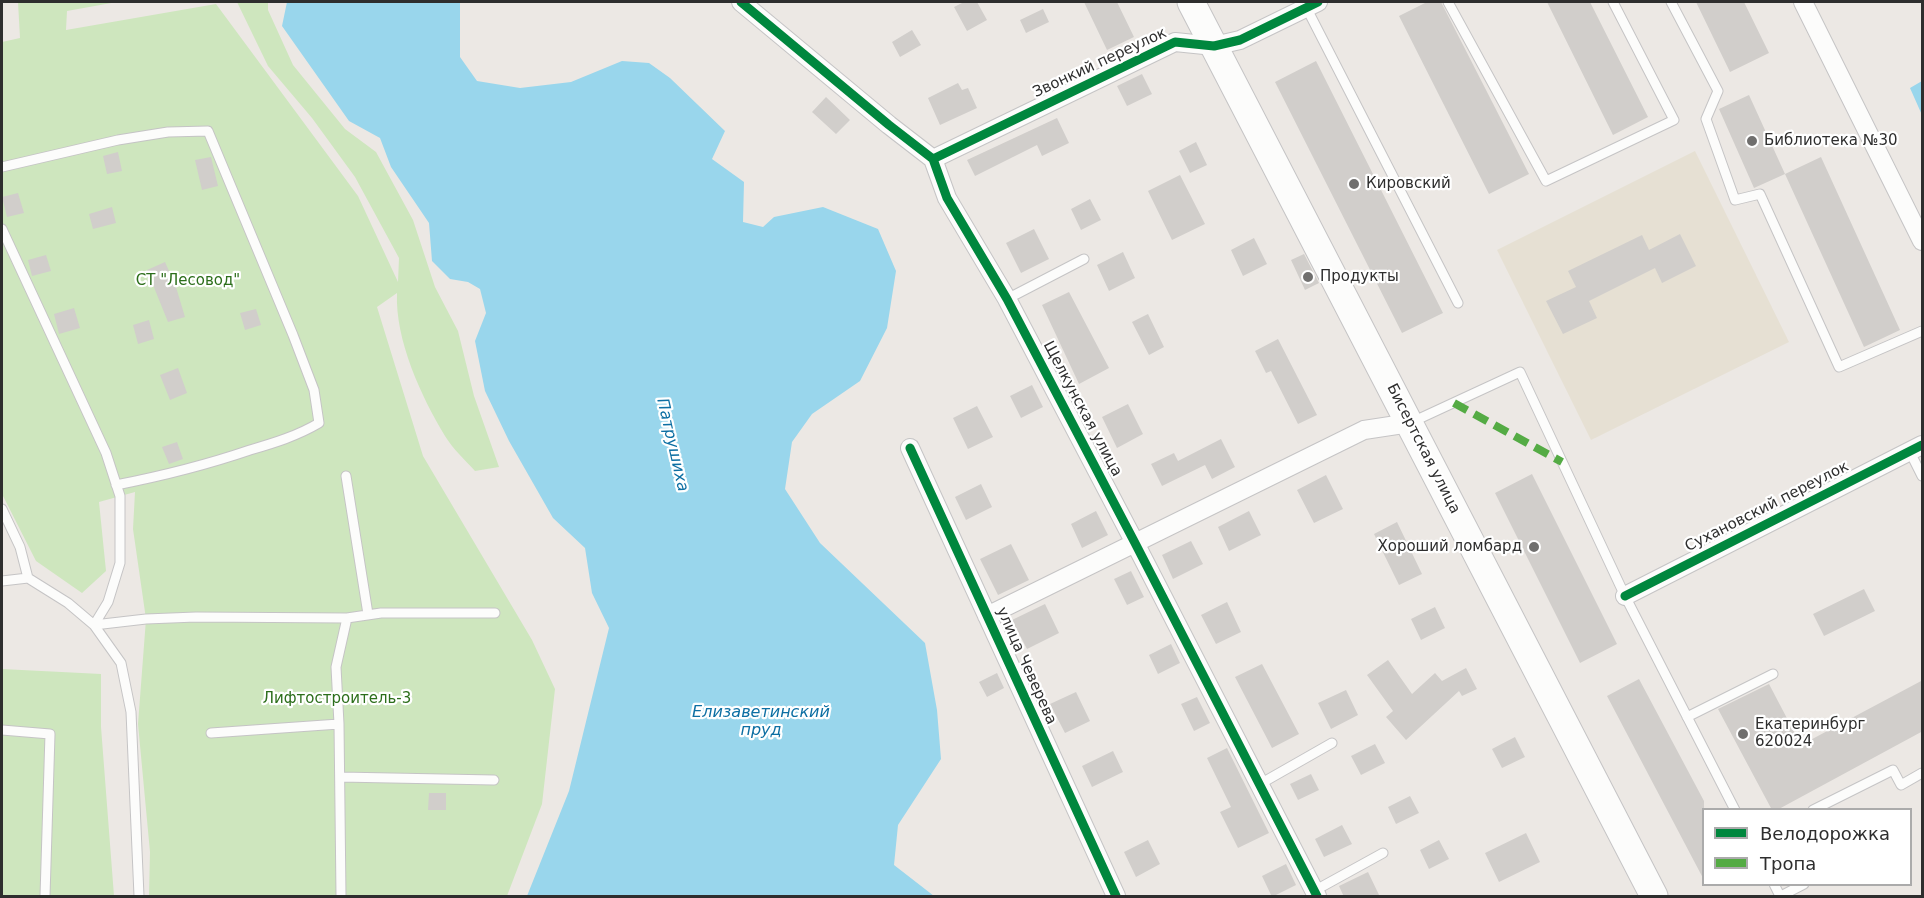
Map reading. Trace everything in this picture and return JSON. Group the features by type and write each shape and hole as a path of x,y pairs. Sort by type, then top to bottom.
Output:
{"main road":[{"name":"Бисертская улица","path":"1191,2 1654,897"}],"street":[{"path":"741,2 933,159"},
{"path":"1803,2 1923,241"},
{"name":"Звонкий переулок","path":"933,159 1175,42 1214,46 1253,35 1312,4"},
{"name":"Щелкунская улица","path":"933,159 947,198 1007,299 1136,543 1315,894"},
{"path":"987,616 1364,430 1410,423"},
{"name":"улица Чеверева","path":"910,448 1116,897"},
{"name":"Сухановский переулок","path":"1624,596 1916,449"}],"lane":[{"path":"1448,2 1546,181 1674,120 1613,2"},
{"path":"1671,2 1718,91 1706,119 1735,200 1760,194 1839,367 1923,331"},
{"path":"1312,4 1458,303"},
{"path":"2,166 118,140 168,132 208,131 314,390 319,423 303,433 208,464 160,477 116,485"},
{"path":"2,229 106,453 120,496 120,563 108,602 94,625"},
{"path":"1007,299 1084,259"},
{"path":"1410,423 1520,372 1624,596 1734,808"},
{"path":"1916,449 1923,476"},
{"path":"346,476 368,614"},
{"path":"2,509 20,547 28,578"},
{"path":"2,581 28,578 68,603 94,625 121,663 131,712 139,897"},
{"path":"94,625 146,619 196,617 347,618 368,614 495,613"},
{"path":"341,897 336,667 347,618"},
{"path":"1687,717 1773,674"},
{"path":"212,734 339,724"},
{"path":"2,730 50,734 45,897"},
{"path":"1260,784 1332,743"},
{"path":"1817,808 1893,770 1901,785 1923,773"},
{"path":"340,777 494,780"},
{"path":"1315,894 1383,853"},
{"path":"1781,897 1802,886"}],"shaded area":[{"path":"1695,151 1789,342 1591,440 1497,250"}],"green space":[{"path":"18,2 117,2 67,11 66,30 216,4 358,196 398,282 399,258 355,177 312,118 268,66 237,2 268,2 268,10 293,65 345,129 376,152 413,220 435,287 458,331 474,396 499,467 475,471 445,436 411,367 400,330 397,293 377,307 423,456 532,640 555,689 542,804 507,896 149,896 150,852 138,724 146,619 133,529 135,492 99,502 106,571 82,593 36,561 2,494 2,42 20,38"},
{"path":"2,669 101,674 101,727 114,896 2,896"}],"water":[{"name":"Елизаветинский пруд","path":"287,2 460,2 460,57 477,81 520,88 571,82 622,61 649,63 670,78 725,131 712,159 744,182 743,222 763,227 774,217 823,207 878,229 896,271 887,328 860,381 812,414 792,442 785,489 820,543 925,643 937,710 941,759 898,825 894,865 934,896 527,896 569,791 609,628 592,593 585,548 553,518 509,441 485,391 475,341 486,313 480,289 468,282 450,279 432,261 429,223 391,167 380,138 349,121 282,26"},
{"path":"1922,81 1922,115 1910,88"}],"building":[{"path":"964,2 977,2 987,20 967,31 954,7"},
{"path":"1084,2 1117,2 1134,37 1107,50"},
{"path":"1427,2 1441,2 1529,174 1489,194 1399,16"},
{"path":"1547,2 1590,2 1648,117 1613,135"},
{"path":"1696,2 1744,2 1769,53 1730,72"},
{"path":"1043,9 1049,22 1026,33 1020,20"},
{"path":"912,30 921,45 900,57 892,42"},
{"path":"1316,61 1443,313 1402,333 1275,82"},
{"path":"1142,74 1152,94 1127,106 1117,86"},
{"path":"958,83 962,90 968,88 977,108 940,125 928,98"},
{"name":"Библиотека №30","path":"1749,95 1785,174 1754,188 1719,109"},
{"path":"826,97 850,120 836,134 812,112"},
{"path":"1057,118 1069,143 1042,156 1037,145 975,176 967,160"},
{"path":"1196,142 1207,165 1190,173 1179,151"},
{"path":"118,152 122,171 107,174 103,156"},
{"path":"211,157 218,186 202,190 195,160"},
{"path":"1821,157 1900,330 1864,347 1785,174"},
{"path":"1180,175 1205,224 1172,240 1148,191"},
{"path":"18,193 24,213 7,217 2,197"},
{"path":"1090,199 1101,220 1081,230 1071,209"},
{"path":"112,207 116,223 93,229 89,214"},
{"path":"1034,229 1049,259 1021,273 1006,243"},
{"path":"1680,234 1696,266 1662,283 1655,268 1589,301 1597,318 1563,334 1546,301 1576,287 1568,271 1642,235 1649,250"},
{"path":"1254,238 1267,264 1243,276 1231,250"},
{"path":"1123,252 1135,278 1109,291 1097,265"},
{"path":"1304,254 1319,283 1305,290 1291,260"},
{"path":"46,255 51,271 32,276 28,260"},
{"path":"165,262 185,317 168,322 147,270"},
{"path":"1069,292 1109,368 1079,384 1042,305"},
{"path":"74,308 80,328 59,334 54,314"},
{"path":"256,309 261,325 245,330 240,313"},
{"path":"1148,314 1164,347 1149,355 1132,322"},
{"path":"149,320 154,339 138,344 133,325"},
{"path":"1278,339 1317,415 1298,424 1271,371 1266,373 1255,351"},
{"path":"178,368 187,393 170,400 160,375"},
{"path":"1032,385 1043,407 1021,418 1010,396"},
{"path":"1128,404 1143,434 1117,448 1102,417"},
{"path":"977,406 993,437 968,449 953,418"},
{"path":"1221,439 1235,467 1212,479 1205,465 1162,486 1151,464 1174,453 1178,461"},
{"path":"177,442 183,459 169,464 162,447"},
{"path":"1532,474 1617,644 1580,663 1495,493"},
{"path":"1326,475 1343,509 1314,523 1297,490"},
{"path":"981,484 992,507 966,520 955,497"},
{"path":"1096,511 1108,535 1082,548 1071,524"},
{"path":"1249,511 1261,535 1229,551 1218,527"},
{"path":"1397,522 1422,574 1399,585 1374,534"},
{"path":"1191,541 1203,564 1173,579 1162,555"},
{"path":"1011,544 1029,580 998,595 980,559"},
{"path":"1131,571 1144,597 1127,605 1114,579"},
{"path":"1864,589 1875,611 1824,636 1813,614"},
{"path":"1227,602 1241,632 1216,644 1201,615"},
{"path":"1045,604 1059,633 1027,649 1012,620"},
{"path":"1435,607 1445,628 1421,640 1411,619"},
{"path":"1171,644 1180,663 1158,674 1149,655"},
{"path":"1388,660 1412,694 1435,673 1442,681 1466,668 1477,689 1462,696 1459,691 1406,740 1386,717 1393,711 1367,675"},
{"path":"1262,664 1299,734 1272,748 1235,677"},
{"path":"997,673 1004,688 987,697 979,682"},
{"path":"1639,679 1704,801 1704,808 1702,808 1702,876 1607,696"},
{"path":"1923,680 1923,731 1781,808 1771,808 1718,709 1769,684 1801,745"},
{"path":"1346,690 1358,715 1331,729 1318,703"},
{"path":"1076,692 1090,721 1065,733 1050,704"},
{"path":"1197,697 1210,723 1194,731 1181,704"},
{"path":"1515,737 1525,757 1502,768 1492,749"},
{"path":"1375,744 1385,763 1361,775 1351,756"},
{"path":"1227,748 1269,833 1238,848 1220,812 1231,807 1207,758"},
{"path":"1113,751 1123,772 1092,787 1082,766"},
{"path":"1311,774 1319,790 1298,800 1290,784"},
{"path":"429,793 446,793 446,810 428,810"},
{"path":"1410,796 1419,813 1396,824 1388,807"},
{"path":"1342,825 1352,844 1324,857 1315,839"},
{"path":"1526,833 1540,862 1499,882 1485,853"},
{"path":"1148,840 1160,864 1136,877 1124,852"},
{"path":"1439,840 1449,859 1429,869 1420,850"},
{"path":"1286,864 1296,885 1272,897 1262,876"},
{"path":"1368,872 1380,897 1344,897 1339,886"}],"marked path":[{"path":"1454,403 1562,462"}],"cycle path":[{"path":"741,2 933,159 947,198 1007,299 1317,896"},
{"path":"933,159 1175,42 1214,46 1240,40 1318,2"},
{"path":"1625,596 1922,445"},
{"path":"910,448 1116,896"}],"place":[{"name":"Библиотека №30","path":"1752,141"},
{"name":"Кировский","path":"1354,184"},
{"name":"Продукты","path":"1308,277"},
{"name":"Хороший ломбард","path":"1534,547"},
{"name":"Екатеринбург 620024","path":"1743,734"}],"park label":[{"name":"СТ \"Лесовод\"","path":"188,281"},
{"name":"Лифтостроитель-3","path":"337,699"}],"water label":[{"name":"Патрушиха","path":"672,445"}]}
